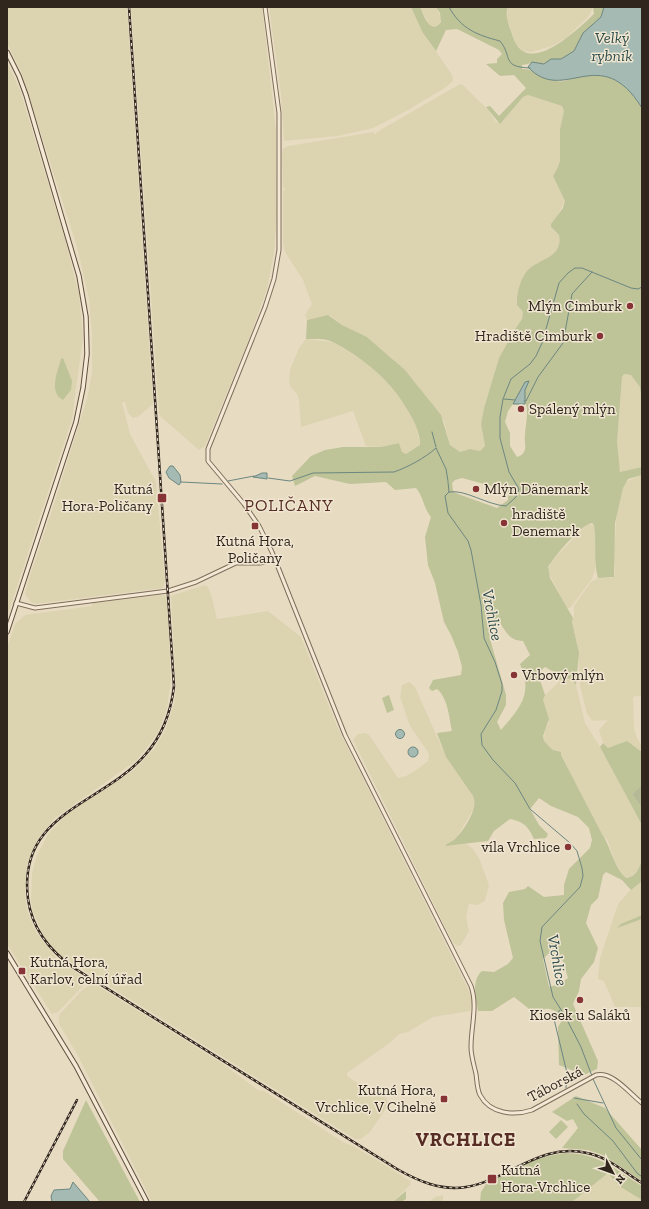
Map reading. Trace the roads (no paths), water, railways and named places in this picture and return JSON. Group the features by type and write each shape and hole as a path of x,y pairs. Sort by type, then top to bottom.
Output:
{"main road":[{"path":"7,52 19,76 26,95 63,217 82,290 87,339 85,380 77,416 7,632"},
{"path":"7,953 76,1066 147,1202"}],"street":[{"name":"Táborská","path":"265,7 278,113 279,250 274,279 265,307 207,455 211,466 233,490 252,515 275,559 345,735 471,986 475,998 472,1053 479,1093 484,1101 493,1109 522,1113 532,1110 596,1075 608,1075 642,1103"},
{"path":"16,603 35,608 168,591 196,582 236,563 260,563 275,559"}],"water":[{"name":"Velký rybník","path":"604,7 642,7 642,108 627,88 612,78 597,75 555,80 542,77 528,67 532,62 544,64 551,59 561,59 574,51 583,33 601,17"},
{"path":"529,381 525,390 525,404 513,404 525,382"},
{"path":"170,466 173,466 180,475 181,482 179,485 169,478 166,472"},
{"path":"262,473 267,473 267,479 253,477"},
{"path":"398,730 402,730 404,734 402,738 398,738 396,736 396,732"},
{"path":"411,747 415,747 417,748 417,756 411,757 408,754 408,750"},
{"path":"73,1182 90,1202 52,1202 51,1196 54,1190 70,1189"}],"waterway":[{"path":"449,7 464,26 484,36 500,41 511,63 515,66 530,68"},
{"name":"Vrchlice","path":"592,1076 581,1047 553,997 540,941 542,927 580,887 583,876 582,868 577,851 570,843 530,809 515,783 493,760 482,745 481,734 496,710 502,691 502,684 495,662 484,638 481,605 471,550 468,541 448,513 445,496 449,492 462,493 491,503 506,506 516,497 519,489 509,472 500,438 500,417 503,399 511,379 530,364 536,356 542,343 559,283 568,273 575,268 582,268 631,288 638,289 642,287"},
{"path":"524,401 526,401 538,377 563,343 572,294 592,272"},
{"path":"504,399 515,400"},
{"path":"432,432 436,447"},
{"path":"268,478 290,481 313,473 394,472 416,462 436,448 446,469 448,481"},
{"path":"228,481 254,476"},
{"path":"181,482 222,484"},
{"path":"448,482 449,492"},
{"path":"560,1010 554,1019 567,1073 566,1088"},
{"name":"Vrchlice","path":"593,1079 616,1128 642,1160"},
{"path":"574,1098 603,1103"},
{"path":"577,1104 584,1114 613,1141 637,1173 642,1177"}],"railway":[{"path":"129,7 174,686 171,705 165,723 157,739 145,755 127,772 66,813 49,828 36,847 28,870 28,899 30,910 38,930 50,947 74,968 397,1169 421,1181 448,1188 466,1187 482,1183 539,1157 570,1151 587,1153 602,1158 616,1165 642,1183"},
{"path":"24,1202 77,1100"}],"place":[{"name":"Mlýn Cimburk","path":"630,306"},
{"name":"Hradiště Cimburk","path":"600,336"},
{"name":"Spálený mlýn","path":"521,409"},
{"name":"Mlýn Dänemark","path":"476,489"},
{"name":"Kutná Hora-Poličany","path":"162,498"},
{"name":"hradiště Denemark","path":"504,523"},
{"name":"Kutná Hora, Poličany","path":"255,526"},
{"name":"Vrbový mlýn","path":"514,675"},
{"name":"víla Vrchlice","path":"568,847"},
{"name":"Kutná Hora, Karlov, celní úřad","path":"22,971"},
{"name":"Kiosek u Saláků","path":"580,1000"},
{"name":"Kutná Hora, Vrchlice, V Cihelně","path":"444,1099"},
{"name":"Kutná Hora-Vrchlice","path":"492,1179"}],"district":[{"name":"POLIČANY","path":"289,505"},
{"name":"VRCHLICE","path":"466,1139"}]}
